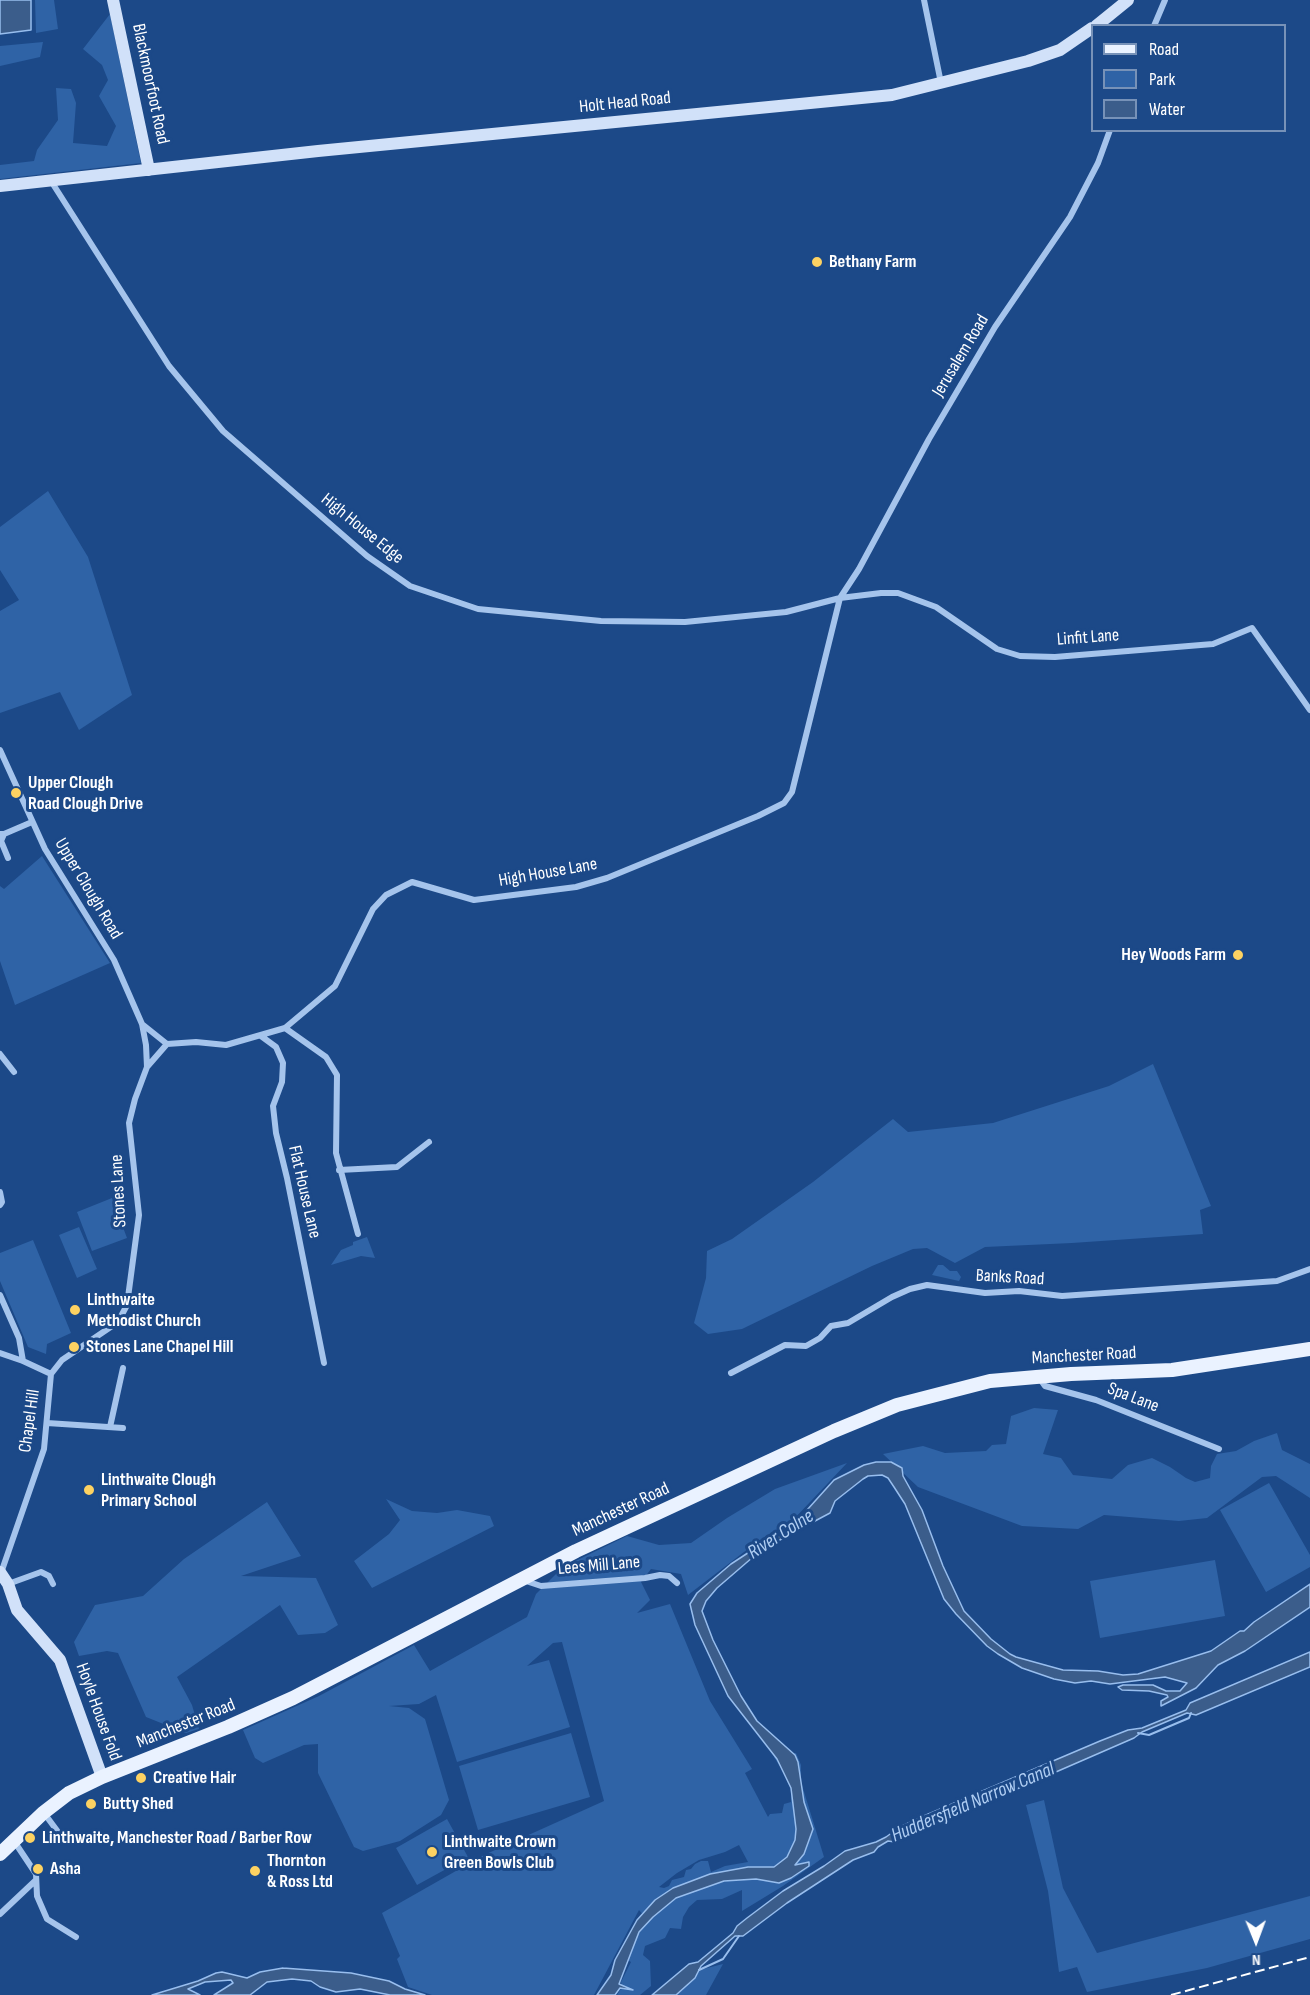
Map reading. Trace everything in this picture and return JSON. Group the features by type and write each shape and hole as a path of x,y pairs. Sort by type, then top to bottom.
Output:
{"main road":[{"name":"Manchester Road","path":"0,1854 43,1813 69,1793 292,1698 576,1551 802,1446 897,1406 990,1381 1039,1376 1172,1370 1310,1349"}],"street":[{"name":"Blackmoorfoot Road","path":"0,186 149,170 113,0"},
{"path":"924,0 941,83"},
{"name":"Holt Head Road","path":"1098,24 1128,0"},
{"path":"1155,24 1166,0"},
{"name":"Holt Head Road","path":"149,170 318,151 892,95 1028,61 1060,50 1091,29"},
{"name":"Jerusalem Road","path":"840,598 859,569 929,439 995,327 1070,217 1098,163 1109,132"},
{"name":"High House Edge","path":"51,182 169,366 222,431 367,556 410,586 478,609 601,621 686,621 786,612 840,598"},
{"name":"Linfit Lane","path":"840,598 898,593 936,607 997,649 1020,656 1054,657 1213,644 1252,628 1310,710"},
{"name":"High House Lane","path":"167,1044 196,1042 226,1046 285,1028 334,986 373,909 386,895 412,882 474,900 576,887 607,878 758,816 784,803 792,792 840,598"},
{"name":"Upper Clough Road","path":"0,750 51,860 114,960 142,1024 146,1045"},
{"path":"8,858 1,842 2,834 32,822"},
{"path":"142,1024 167,1044 147,1067"},
{"path":"285,1028 326,1057 337,1075 336,1153 358,1234"},
{"name":"Flat House Lane","path":"261,1036 276,1047 283,1063 282,1082 273,1106 276,1133 324,1363"},
{"name":"Stones Lane","path":"51,1374 62,1360 118,1322 127,1305 139,1215 129,1122 147,1067 146,1045"},
{"path":"0,1054 14,1072"},
{"path":"339,1170 398,1167 429,1142"},
{"path":"0,1192 2,1202 0,1205"},
{"name":"Banks Road","path":"731,1373 785,1345 806,1346 820,1338 831,1326 848,1323 892,1297 927,1285 979,1292 1018,1291 1062,1296 1277,1281 1310,1269"},
{"path":"0,1295 19,1338 23,1361"},
{"path":"0,1353 51,1374"},
{"path":"110,1427 123,1368"},
{"name":"Chapel Hill","path":"3,1576 44,1449 51,1374"},
{"name":"Spa Lane","path":"1039,1376 1045,1386 1096,1400 1219,1449"},
{"path":"47,1423 123,1428"},
{"path":"3,1576 41,1572 49,1576 53,1584"},
{"name":"Lees Mill Lane","path":"522,1579 541,1586 660,1575 669,1576 676,1583"},
{"name":"Hoyle House Fold","path":"3,1576 17,1610 60,1660 102,1777"},
{"path":"43,1813 64,1840"},
{"path":"14,1841 36,1874 37,1896 46,1919 76,1937"},
{"path":"0,1914 36,1880"}],"green space":[{"path":"35,0 54,0 58,29 36,33"},
{"path":"110,14 141,163 0,179 0,165 34,161 37,150 58,120 56,88 71,89 76,103 73,143 107,146 116,126 99,96 108,80 102,65 83,49"},
{"path":"43,42 40,57 0,66 0,46"},
{"path":"48,491 88,557 132,695 79,730 60,692 0,713 0,611 19,600 0,570 0,527"},
{"path":"42,856 110,963 15,1005 0,961 0,886 4,889"},
{"path":"1153,1064 1211,1206 1200,1210 1203,1234 985,1247 955,1263 927,1248 913,1249 872,1266 742,1329 708,1334 694,1323 706,1278 707,1251 732,1239 813,1182 893,1119 908,1132 993,1123 1109,1086"},
{"path":"112,1198 127,1238 92,1251 77,1212"},
{"path":"79,1227 97,1269 77,1278 59,1235"},
{"path":"367,1237 375,1258 361,1256 331,1265 341,1250"},
{"path":"33,1240 71,1333 47,1344 46,1354 28,1347 0,1281 0,1253"},
{"path":"938,1265 943,1265 950,1271 957,1271 961,1277 959,1281 932,1275"},
{"path":"1034,1408 1058,1410 1043,1454 1061,1458 1073,1475 1112,1479 1128,1465 1152,1458 1195,1482 1210,1478 1211,1466 1217,1454 1236,1451 1254,1441 1277,1433 1282,1450 1310,1464 1310,1498 1276,1476 1262,1477 1207,1518 1179,1521 1104,1515 1078,1529 1022,1526 918,1487 883,1454 923,1446 945,1453 986,1451 992,1445 1006,1444 1011,1416"},
{"path":"847,1463 793,1520 757,1542 688,1595 681,1574 651,1569 641,1582 650,1600 637,1613 670,1604 710,1701 752,1769 745,1773 768,1817 770,1814 782,1813 784,1804 791,1802 791,1789 774,1757 796,1753 801,1765 801,1782 824,1857 742,1911 742,1890 722,1899 697,1900 683,1917 681,1929 670,1928 665,1938 645,1946 643,1955 650,1961 651,1986 640,1995 617,1995 631,1962 626,1959 645,1917 639,1910 594,1995 432,1995 408,1987 397,1959 400,1956 382,1913 484,1855 604,1801 562,1642 553,1643 527,1666 549,1660 570,1727 457,1762 436,1695 419,1704 389,1706 409,1708 425,1719 449,1800 441,1815 400,1841 363,1851 354,1847 318,1773 318,1744 304,1745 263,1763 255,1758 243,1730 319,1696 414,1645 430,1671 527,1617 536,1594 563,1567 627,1536 659,1545 691,1543 775,1489","holes":["739,1845 748,1862 725,1866 711,1872 708,1861 701,1861 686,1870 684,1877 672,1880 669,1886 659,1887 699,1860"]},
{"path":"1269,1483 1310,1555 1310,1567 1266,1592 1220,1510"},
{"path":"386,1499 412,1511 437,1513 457,1510 490,1516 494,1526 372,1588 354,1561 389,1534 400,1520"},
{"path":"267,1502 301,1556 241,1576 316,1578 338,1625 325,1633 298,1635 280,1605 177,1677 192,1705 199,1729 186,1733 146,1717 118,1653 107,1651 79,1656 74,1642 95,1605 143,1596 184,1559"},
{"path":"1215,1560 1225,1616 1100,1638 1090,1581"},
{"path":"571,1733 590,1797 478,1830 459,1766"},
{"path":"1044,1800 1063,1888 1097,1953 1310,1896 1310,1939 1207,1968 1087,1992 1077,1967 1059,1972 1048,1891 1026,1805"},
{"name":"Linthwaite Crown Green Bowls Club","path":"447,1819 468,1857 417,1885 396,1848"},
{"path":"723,1964 706,1995 676,1995 695,1978 699,1970"}],"water":[{"path":"0,0 31,0 31,30 0,34"},
{"name":"River Colne","path":"891,1462 902,1468 903,1476 922,1510 943,1566 964,1611 991,1639 1016,1657 1063,1670 1138,1674 1211,1651 1240,1631 1244,1631 1310,1584 1310,1607 1245,1651 1218,1665 1196,1688 1161,1706 1161,1701 1168,1697 1167,1695 1149,1691 1122,1690 1118,1687 1153,1685 1166,1691 1180,1691 1187,1683 1165,1677 1110,1684 1091,1681 1075,1683 1054,1679 1022,1668 998,1654 956,1614 944,1599 905,1504 888,1478 882,1475 868,1476 835,1501 830,1513 753,1557 717,1588 706,1601 702,1611 713,1640 741,1696 757,1721 795,1755 798,1762 804,1802 813,1829 804,1854 795,1865 809,1862 809,1866 779,1883 756,1879 724,1881 676,1898 639,1932 619,1984 633,1990 620,1988 615,1995 597,1995 611,1975 615,1960 637,1920 655,1900 673,1888 710,1874 748,1867 774,1867 787,1857 795,1840 796,1829 791,1788 777,1759 728,1696 695,1625 690,1604 697,1593 731,1564 798,1520 834,1480 864,1465"},
{"name":"Huddersfield Narrow Canal","path":"1310,1652 1310,1667 1196,1715 1187,1713 895,1842 888,1841 874,1852 853,1860 787,1903 743,1936 735,1936 701,1966 695,1978 676,1995 652,1995 689,1964 698,1962 733,1933 737,1926 783,1891 845,1851 876,1842 919,1818 1100,1741 1128,1730 1142,1728 1186,1710 1190,1703"},
{"path":"283,1968 351,1973 389,1981 425,1995 390,1995 360,1989 336,1992 320,1987 311,1981 292,1979 267,1982 250,1995 214,1995 233,1983 231,1980 205,1982 188,1989 200,1995 152,1995 216,1973 222,1972 247,1978 260,1972"}],"waterway":[{"path":"1138,1733 1149,1735 1189,1718 1191,1713"},
{"path":"699,1970 723,1959 739,1936"}],"railway":[{"path":"1171,1995 1310,1957"}],"place":[{"name":"Bethany Farm","path":"817,262"},
{"name":"Upper Clough Road Clough Drive","path":"16,793"},
{"name":"Hey Woods Farm","path":"1238,955"},
{"name":"Linthwaite Methodist Church","path":"75,1310"},
{"name":"Stones Lane Chapel Hill","path":"74,1347"},
{"name":"Linthwaite Clough Primary School","path":"89,1490"},
{"name":"Creative Hair","path":"141,1778"},
{"name":"Butty Shed","path":"91,1804"},
{"name":"Linthwaite, Manchester Road / Barber Row","path":"30,1838"},
{"name":"Linthwaite Crown Green Bowls Club","path":"432,1852"},
{"name":"Asha","path":"38,1869"},
{"name":"Thornton & Ross Ltd","path":"255,1871"}]}
